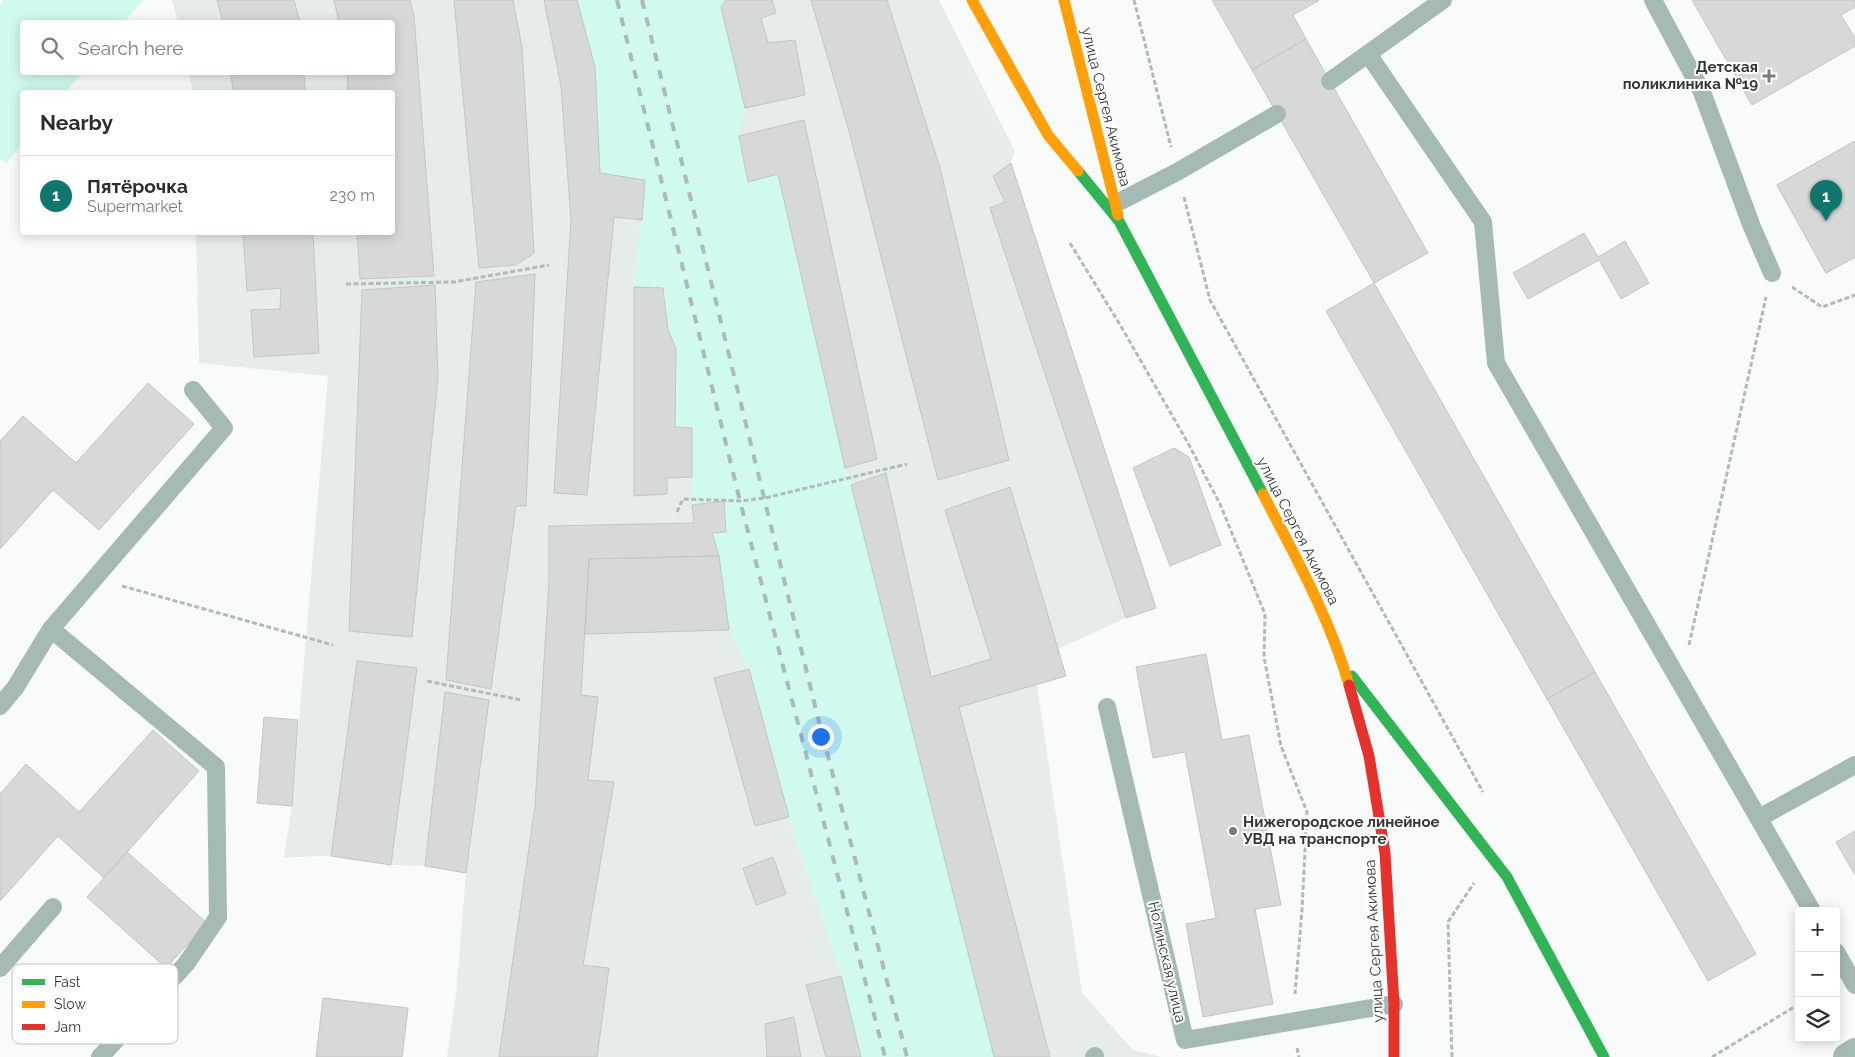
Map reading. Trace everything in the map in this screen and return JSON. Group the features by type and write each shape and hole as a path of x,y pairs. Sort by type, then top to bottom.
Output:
{"main road":[{"name":"улица Сергея Акимова","path":"972,0 1048,135 1117,213 1312,586 1343,664 1369,756 1385,853 1394,1004 1394,1057"},
{"name":"улица Сергея Акимова","path":"1069,2 1117,213"},
{"path":"1343,664 1507,877 1604,1057"}],"street":[{"path":"1846,1057 1855,1052"}],"lane":[{"path":"1330,81 1443,0"},
{"path":"1653,0 1702,92 1752,228 1772,273"},
{"path":"1368,54 1483,222 1496,363 1810,907"},
{"path":"1117,213 1177,172 1277,114"},
{"path":"0,706 15,688 51,629 224,428 193,390"},
{"path":"51,629 216,767 218,917 178,973"},
{"name":"Нолинская улица","path":"1107,707 1185,1040 1394,1004"},
{"path":"1759,818 1855,765"},
{"path":"0,968 53,908"},
{"path":"1840,959 1855,984"},
{"path":"100,1057 112,1044"}],"path":[{"path":"1134,0 1210,300 1486,798"},
{"path":"1070,243 1122,328 1216,496 1265,614 1264,657 1281,746 1307,812 1302,910 1293,1020 1299,1057"},
{"path":"346,284 454,282 549,265"},
{"path":"1681,683 1772,273 1822,307 1855,295"},
{"path":"677,512 684,499 740,501 765,498 907,464"},
{"path":"95,578 333,644"},
{"path":"427,681 522,700"},
{"path":"1452,1057 1448,922 1491,856"},
{"path":"1712,1057 1795,1006"}],"shaded area":[{"path":"172,0 577,0 595,67 645,180 634,286 663,288 668,329 676,348 675,427 692,428 693,505 724,501 726,532 712,534 719,556 729,630 749,669 789,817 841,976 861,1057 447,1057 456,994 466,873 425,866 391,865 331,856 284,857 292,806 328,376 199,363 196,235 395,235 395,90 193,90 189,75 395,75 395,20 177,20"},
{"path":"726,0 939,0 1015,151 1011,163 1156,608 1126,618 1058,649 1066,676 1037,685 1082,993 1133,1050 1161,1057 994,1057 851,485 845,468 777,174 748,182 739,136 745,108 721,7"}],"green space":[{"path":"3,0 143,0 126,20 20,20 20,75 80,75 68,90 20,90 20,146 6,164 0,158 0,4"},
{"path":"577,0 726,0 721,8 745,108 739,136 748,182 778,174 845,468 851,485 994,1057 861,1057 841,976 789,817 749,669 729,630 719,557 712,533 726,532 724,501 692,505 692,428 675,427 676,348 668,330 664,288 634,287 644,180 600,173 595,67"}],"building":[{"path":"217,0 294,0 299,20 222,20"},
{"path":"334,0 410,0 414,16 434,276 360,279 357,235 395,235 395,90 348,90 347,75 395,75 395,20 339,20"},
{"path":"454,0 513,0 522,47 534,253 516,265 479,268"},
{"path":"544,0 577,0 595,67 600,173 645,180 642,220 614,217 587,495 554,493 571,220 561,86"},
{"path":"726,0 772,0 776,13 761,18 768,43 795,40 805,95 745,108 721,7"},
{"path":"811,0 887,0 940,168 1009,460 938,480 849,131"},
{"path":"1212,0 1318,1 1293,15 1306,39 1252,70"},
{"name":"Детская поликлиника №19","path":"1692,0 1855,0 1855,7 1841,15 1855,38 1855,46 1752,105"},
{"path":"1306,39 1428,253 1374,283 1252,70"},
{"path":"231,75 304,75 305,90 233,90"},
{"path":"804,120 877,459 845,468 778,174 748,182 739,136"},
{"path":"1855,141 1855,257 1826,273 1777,185"},
{"path":"1855,141 1855,257 1826,273 1777,185"},
{"path":"1011,163 1156,608 1126,618 990,208 1005,202 993,176"},
{"path":"1584,233 1598,257 1625,241 1649,283 1621,299 1599,260 1528,299 1513,273"},
{"path":"243,235 313,235 319,353 254,357 251,310 280,309 281,288 247,291"},
{"path":"535,274 526,506 516,506 491,689 446,680 476,282"},
{"path":"1374,283 1595,672 1547,699 1326,311"},
{"path":"435,285 438,378 412,637 349,631 362,290"},
{"path":"634,287 663,288 668,330 676,348 675,427 692,428 692,477 667,478 667,494 634,496"},
{"path":"148,383 194,424 99,530 53,490 0,549 0,441 23,416 76,463"},
{"path":"1174,448 1189,457 1221,545 1170,566 1133,468"},
{"path":"886,473 931,677 991,659 945,510 1010,487 1066,676 959,707 1050,1057 994,1057 851,485"},
{"path":"724,501 726,532 712,533 719,556 589,559 581,695 598,697 588,780 614,782 583,965 609,968 597,1057 499,1057 535,806 549,582 549,526 694,523 692,505"},
{"path":"719,556 729,630 585,634 589,559"},
{"name":"Нижегородское линейное УВД на транспорте","path":"1206,654 1222,740 1249,735 1281,905 1255,909 1273,1004 1203,1017 1186,924 1216,918 1185,752 1153,758 1136,667"},
{"path":"357,661 417,668 391,865 331,856"},
{"path":"749,669 789,817 755,826 714,678"},
{"path":"1595,672 1756,954 1708,981 1547,699"},
{"path":"445,692 489,700 466,873 425,866"},
{"path":"264,717 298,720 292,806 257,803"},
{"path":"153,730 199,771 104,878 58,836 0,901 0,794 26,764 79,812"},
{"path":"1855,831 1855,875 1836,842"},
{"path":"127,852 207,923 170,964 162,964 87,897"},
{"path":"773,857 786,894 756,905 743,868"},
{"path":"841,976 861,1057 826,1057 806,985"},
{"path":"323,998 408,1008 402,1057 316,1057"},
{"path":"794,1017 801,1057 767,1057 765,1024"}],"railway":[{"path":"617,0 740,501 885,1057"},
{"path":"642,0 818,718 907,1057"}],"traffic: fast":[{"path":"1078,171 1119,221 1263,494"},
{"path":"1352,676 1507,877 1604,1057"}],"traffic: slow":[{"path":"972,0 1048,135 1078,171"},
{"path":"1064,0 1118,215"},
{"path":"1263,494 1322,611 1349,685"}],"traffic: jam":[{"path":"1349,685 1369,756 1385,853 1394,1004 1394,1057"}],"place":[{"name":"Детская поликлиника №19","path":"1769,76"},
{"name":"Пятёрочка","path":"1826,221"},
{"name":"Нижегородское линейное УВД на транспорте","path":"1233,831"}]}
